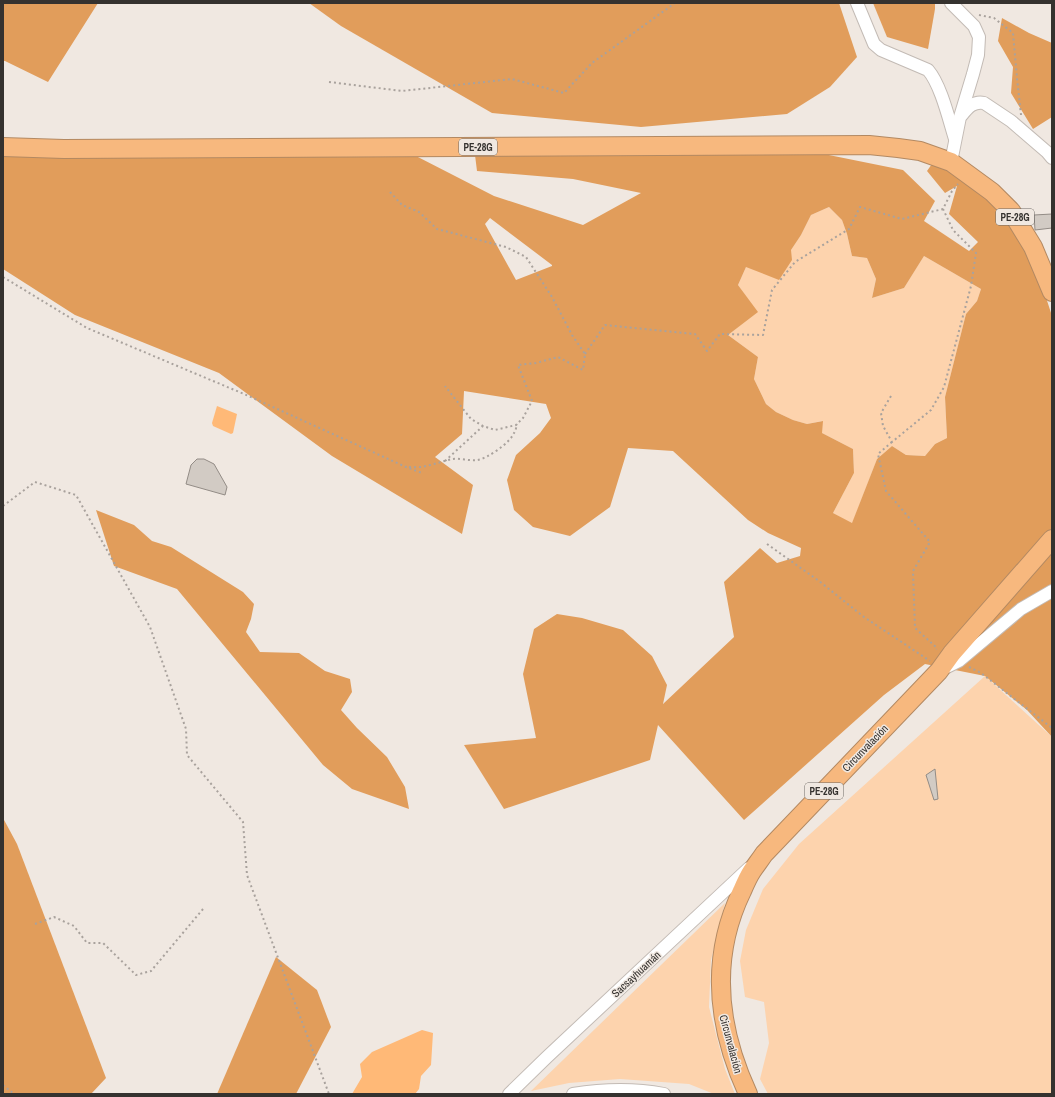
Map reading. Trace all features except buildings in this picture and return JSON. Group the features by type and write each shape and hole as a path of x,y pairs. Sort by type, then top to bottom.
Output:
{"highway":[{"name":"PE-28G","path":"3,148 64,149 869,145 920,151 951,162 992,192 1011,210 1033,247 1052,292"},
{"name":"Circunvalación","path":"748,1094 732,1054 721,1004 720,983 721,964 728,925 735,906 752,872 764,854 939,671 952,653 1052,539"}],"street":[{"path":"857,3 874,44 881,50 928,70 933,75 945,106 955,139"},
{"path":"951,3 974,26 978,37 978,55 974,74 960,117 951,162"},
{"path":"960,117 967,107 975,103 984,103 1011,121 1052,158"},
{"path":"939,671 959,661 1021,609 1052,591"},
{"name":"Sacsayhuamán","path":"509,1094 764,854"},
{"path":"573,1094 614,1089 664,1094"}],"path":[{"path":"329,82 402,91 512,79 564,92 592,63 675,3"},
{"path":"960,13 994,18 1013,33 1022,122 1019,128"},
{"path":"445,386 471,419 483,426 495,430 516,425 523,418 532,401 518,365 536,363 558,357 583,370 585,354 605,325 695,334 707,351 720,334 763,335 772,290 795,262 849,228 860,207 902,219 943,209 952,191 961,179 970,175"},
{"path":"390,192 402,206 419,212 437,229 506,247 526,257 552,297 572,335 585,354"},
{"path":"933,654 937,648 915,628 913,572 930,542 886,491 878,454 931,410 944,387 971,286 976,253 953,230 943,209"},
{"path":"3,277 87,328 244,394 422,473"},
{"path":"891,396 881,413 884,426 892,442"},
{"path":"406,467 416,468 452,459 478,460 492,455 514,434 518,423"},
{"path":"444,461 483,426"},
{"path":"3,506 35,482 76,496 150,627 186,729 187,755 243,822 247,874 329,1094"},
{"path":"767,544 819,581 864,617 930,660 939,671"},
{"path":"959,661 981,673 1052,728"},
{"path":"35,924 54,917 74,926 87,943 103,943 136,975 151,971 203,909"},
{"path":"3,1085 14,1094"}],"shaded area":[{"path":"3,3 98,3 48,82 3,61"},
{"path":"309,3 839,3 857,57 830,87 787,114 641,127 492,113 341,26"},
{"path":"873,3 935,3 928,49 887,37"},
{"path":"1002,18 1029,33 1052,43 1052,117 1033,129 1011,93 1013,67 998,41"},
{"path":"3,151 414,155 494,196 583,225 641,193 573,179 477,171 475,155 809,151 903,170 935,201 924,221 969,251 978,242 949,214 957,186 945,193 927,171 934,161 977,184 1016,226 1041,282 1052,316 1052,737 1027,710 985,676 925,664 884,695 744,820 658,725 650,760 504,809 464,745 536,738 523,674 534,629 557,614 582,618 623,630 652,656 667,685 663,704 734,637 724,582 760,548 777,563 800,556 801,548 768,533 748,520 673,451 628,448 610,507 570,536 533,527 514,510 507,480 516,455 540,433 551,418 546,404 464,391 462,434 435,457 473,485 462,534 332,456 219,373 75,315 3,269","holes":["829,207 842,220 852,256 867,258 876,279 872,298 904,288 924,256 981,289 977,301 966,314 945,397 947,438 935,444 925,456 906,455 892,446 877,459 852,523 833,513 854,473 853,449 822,433 823,421 807,424 793,420 776,412 766,404 754,379 758,357 728,335 758,312 738,285 746,267 779,280 792,260 791,250 801,235 811,215","490,218 552,265 552,266 516,280 485,224"]},
{"path":"829,207 842,220 852,256 867,258 876,279 872,298 904,288 924,256 981,289 977,301 966,314 945,397 947,438 935,444 925,456 906,455 892,446 877,459 852,524 833,513 854,473 853,449 822,433 822,421 807,424 793,420 776,412 766,404 754,379 758,357 728,335 757,312 738,285 746,267 791,250 801,235 811,215"},
{"path":"217,406 237,414 233,433 231,434 213,426 212,423"},
{"path":"96,510 134,525 152,541 171,547 243,592 254,604 251,619 246,632 260,652 299,653 325,671 350,679 352,692 341,710 387,757 405,787 409,809 352,789 323,765 177,589 114,566"},
{"path":"985,676 1052,737 1052,1094 768,1094 760,1079 769,1043 764,1002 745,997 740,961 746,930 763,889 799,844"},
{"path":"3,818 17,844 106,1078 91,1094 3,1094"},
{"path":"725,903 711,960 709,1007 725,1069 735,1094 714,1094 689,1084 620,1079 569,1083 531,1091"},
{"path":"276,957 317,990 331,1027 296,1094 217,1094"},
{"path":"422,1030 433,1033 431,1065 421,1076 419,1089 415,1094 352,1094 362,1077 360,1064 372,1052"}]}
